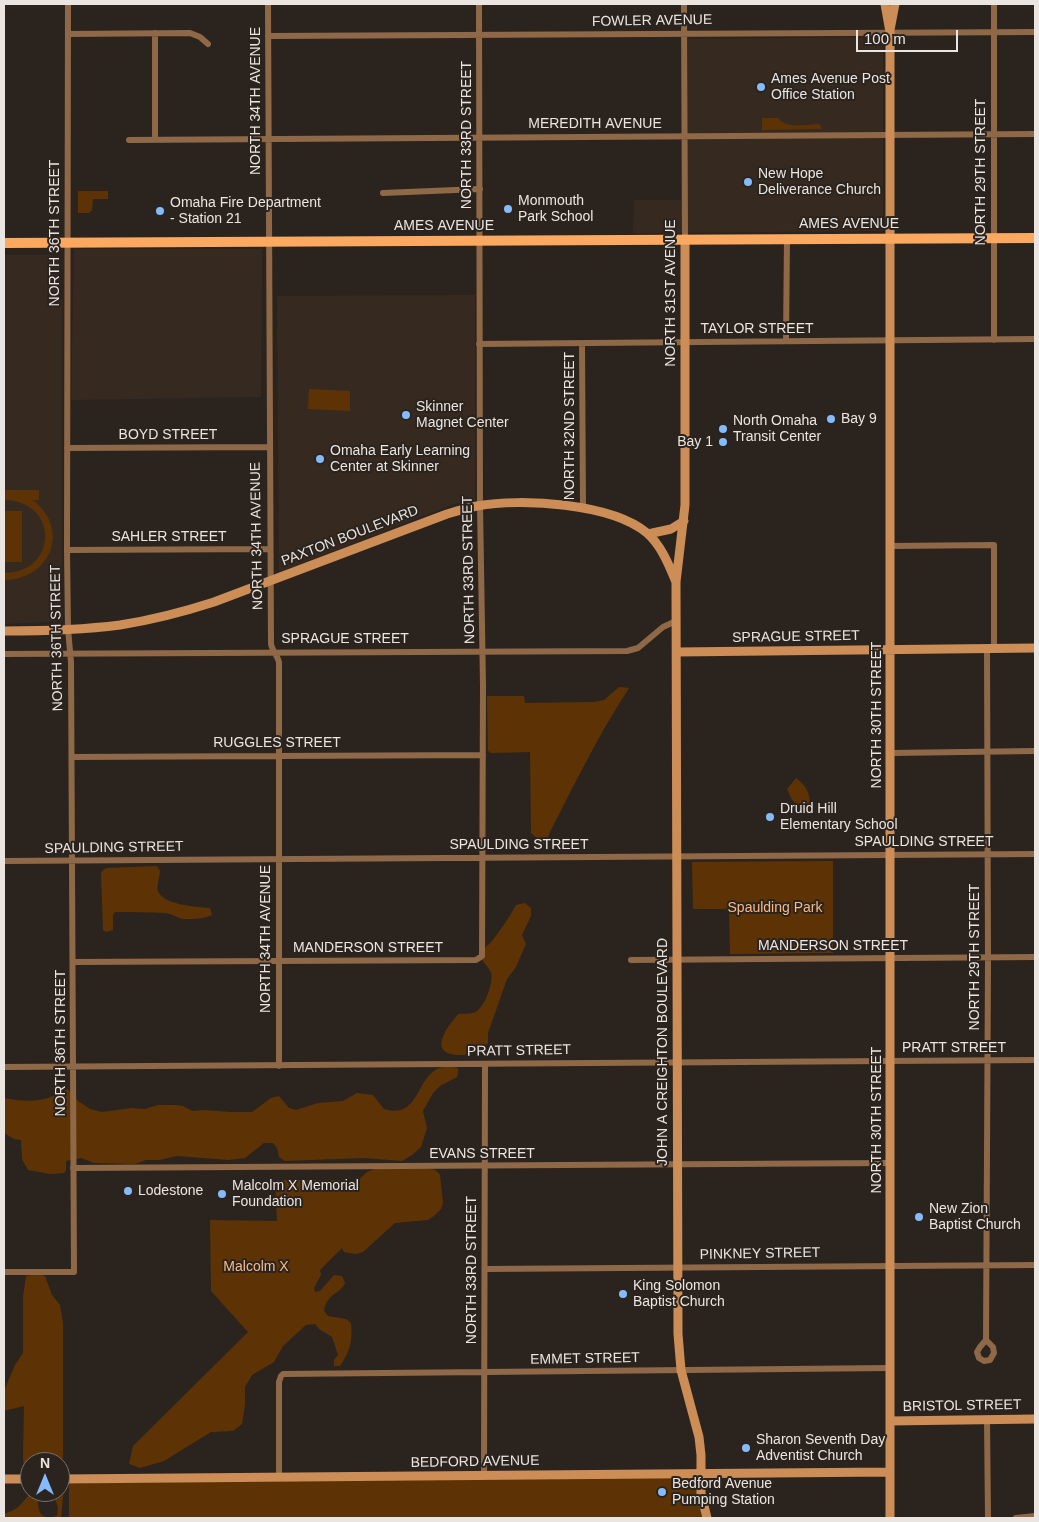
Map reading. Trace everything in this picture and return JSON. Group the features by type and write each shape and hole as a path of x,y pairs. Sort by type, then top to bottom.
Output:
{"main road":[{"name":"AMES AVENUE","path":"4,243 1035,238"}],"street":[{"name":"NORTH 36TH STREET","path":"4,1272 74,1272 72,757 68,629 67,448 68,4"},
{"name":"NORTH 34TH AVENUE","path":"268,4 271,644 279,662 279,1066"},
{"name":"NORTH 33RD STREET","path":"479,4 479,344 483,755 482,956"},
{"name":"NORTH 31ST AVENUE","path":"676,582 685,499 684,4"},
{"name":"NORTH 30TH STREET","path":"885,4 890,32"},
{"name":"NORTH 30TH STREET","path":"890,1518 889,135 890,32 895,4"},
{"name":"NORTH 29TH STREET","path":"994,4 994,340"},
{"name":"FOWLER AVENUE","path":"268,36 1035,32"},
{"path":"155,33 155,140"},
{"path":"68,34 190,33 200,36 208,44"},
{"name":"MEREDITH AVENUE","path":"129,140 1035,134"},
{"path":"383,193 480,189"},
{"path":"786,341 787,238"},
{"name":"TAYLOR STREET","path":"479,344 1035,339"},
{"name":"NORTH 32ND STREET","path":"582,344 582,508"},
{"name":"BOYD STREET","path":"67,448 269,447"},
{"name":"PAXTON BOULEVARD","path":"4,631 119,625 166,616 214,602 440,517 480,505 512,503 550,504 582,508 617,517 648,534 666,560 676,582"},
{"path":"648,534 670,529 684,521"},
{"name":"NORTH 29TH STREET","path":"890,546 994,545 987,752 988,1265 986,1340"},
{"name":"SAHLER STREET","path":"68,550 270,549"},
{"name":"JOHN A CREIGHTON BOULEVARD","path":"676,582 678,1334 681,1370 697,1430 701,1455 701,1493 707,1518"},
{"name":"SPRAGUE STREET","path":"4,654 627,652 638,648 663,627 676,621"},
{"name":"SPRAGUE STREET","path":"677,652 1035,648"},
{"path":"890,752 1035,751"},
{"name":"RUGGLES STREET","path":"72,757 483,755"},
{"name":"SPAULDING STREET","path":"4,861 1035,854"},
{"name":"MANDERSON STREET","path":"73,962 476,960 482,956"},
{"name":"MANDERSON STREET","path":"631,960 1035,957"},
{"name":"PRATT STREET","path":"4,1066 279,1066 1035,1060"},
{"name":"NORTH 33RD STREET","path":"484,1476 485,1064"},
{"name":"EVANS STREET","path":"74,1168 890,1163"},
{"name":"PINKNEY STREET","path":"484,1269 1035,1265"},
{"name":"EMMET STREET","path":"279,1478 279,1382 280,1376 287,1374 890,1368"},
{"name":"BRISTOL STREET","path":"890,1421 1035,1419"},
{"path":"987,1420 988,1518"},
{"name":"BEDFORD AVENUE","path":"70,1479 890,1472"},
{"path":"4,1478 20,1479"},
{"path":"1016,1518 1035,1516"}],"shaded area":[{"path":"883,37 883,231 633,233 634,200 687,200 688,39"},
{"path":"74,249 262,249 261,397 71,400"},
{"path":"4,255 52,255 57,258 60,265 59,287 62,304 62,621 4,624"},
{"path":"475,295 475,501 454,504 279,572 277,296"}],"green space":[{"path":"762,118 778,118 791,125 817,124 822,129 762,130"},
{"path":"78,191 108,191 108,199 93,199 92,211 90,213 78,213"},
{"path":"309,389 350,391 350,411 308,409"},
{"path":"4,490 39,490 39,500 33,500 45,512 51,525 53,538 50,551 43,563 33,572 20,578 4,580 4,573 22,570 35,562 43,550 45,536 43,523 35,511 22,503 4,500"},
{"path":"4,511 22,511 22,562 4,562"},
{"path":"619,687 629,688 588,759 546,843 543,844 531,833 530,752 491,753 488,751 487,696 524,696 525,703 594,702 604,700"},
{"path":"796,778 807,790 810,805 798,805 792,800 787,789"},
{"name":"Spaulding Park","path":"833,861 833,953 730,954 729,909 693,909 692,862"},
{"path":"157,866 160,871 158,891 161,896 181,904 210,908 212,915 204,918 189,919 166,913 115,912 113,915 113,930 106,932 103,930 101,873 103,870 107,868"},
{"path":"525,903 531,908 531,916 522,935 526,944 516,967 507,979 488,1033 488,1043 479,1051 473,1053 453,1055 447,1053 441,1044 448,1028 458,1014 477,1011 488,993 492,977 490,970 482,960 484,949 499,932 516,905"},
{"path":"449,1066 458,1068 457,1077 440,1086 433,1093 423,1111 427,1128 421,1147 402,1161 364,1158 285,1161 279,1157 277,1148 273,1143 264,1143 245,1158 229,1160 177,1156 159,1160 146,1160 135,1164 94,1163 81,1158 66,1161 64,1173 50,1174 28,1170 22,1159 21,1140 14,1139 4,1133 4,1098 22,1101 41,1100 68,1089 78,1101 90,1109 102,1112 132,1108 145,1109 158,1105 174,1105 183,1106 192,1111 252,1112 271,1098 279,1096 289,1108 296,1110 318,1103 343,1101 357,1093 373,1095 384,1109 397,1111 413,1101 430,1075 438,1069"},
{"name":"Malcolm X","path":"422,1168 434,1170 440,1175 443,1203 441,1209 435,1215 428,1220 395,1223 363,1252 356,1254 344,1252 342,1248 320,1270 321,1275 314,1288 315,1292 320,1291 334,1275 342,1276 345,1283 340,1290 330,1297 324,1311 328,1316 346,1319 351,1323 352,1335 350,1345 340,1366 334,1366 334,1360 338,1355 332,1337 319,1329 315,1324 306,1325 283,1346 274,1362 252,1375 245,1387 242,1424 233,1431 211,1432 164,1461 140,1468 129,1464 133,1446 248,1332 211,1291 210,1220 277,1221 275,1180 338,1180 355,1183 367,1172 375,1169"},
{"path":"38,1274 45,1276 52,1295 60,1305 63,1323 63,1452 23,1452 24,1406 4,1411 4,1391 15,1365 23,1353 23,1297 26,1276"},
{"path":"692,1477 696,1482 703,1518 69,1518 70,1483"},
{"path":"23,1502 38,1502 40,1511 45,1517 57,1516 58,1508 56,1502 62,1502 61,1518 4,1518 4,1514 16,1509"}],"place":[{"name":"Ames Avenue Post Office Station","path":"761,87"},
{"name":"New Hope Deliverance Church","path":"748,182"},
{"name":"Monmouth Park School","path":"508,209"},
{"name":"Omaha Fire Department - Station 21","path":"160,211"},
{"name":"Skinner Magnet Center","path":"406,415"},
{"name":"Bay 9","path":"831,419"},
{"name":"North Omaha Transit Center","path":"723,429"},
{"name":"Bay 1","path":"723,442"},
{"name":"Omaha Early Learning Center at Skinner","path":"320,459"},
{"name":"Druid Hill Elementary School","path":"770,817"},
{"name":"Lodestone","path":"128,1191"},
{"name":"Malcolm X Memorial Foundation","path":"222,1194"},
{"name":"New Zion Baptist Church","path":"919,1217"},
{"name":"King Solomon Baptist Church","path":"623,1294"},
{"name":"Sharon Seventh Day Adventist Church","path":"746,1448"},
{"name":"Bedford Avenue Pumping Station","path":"662,1492"}]}
